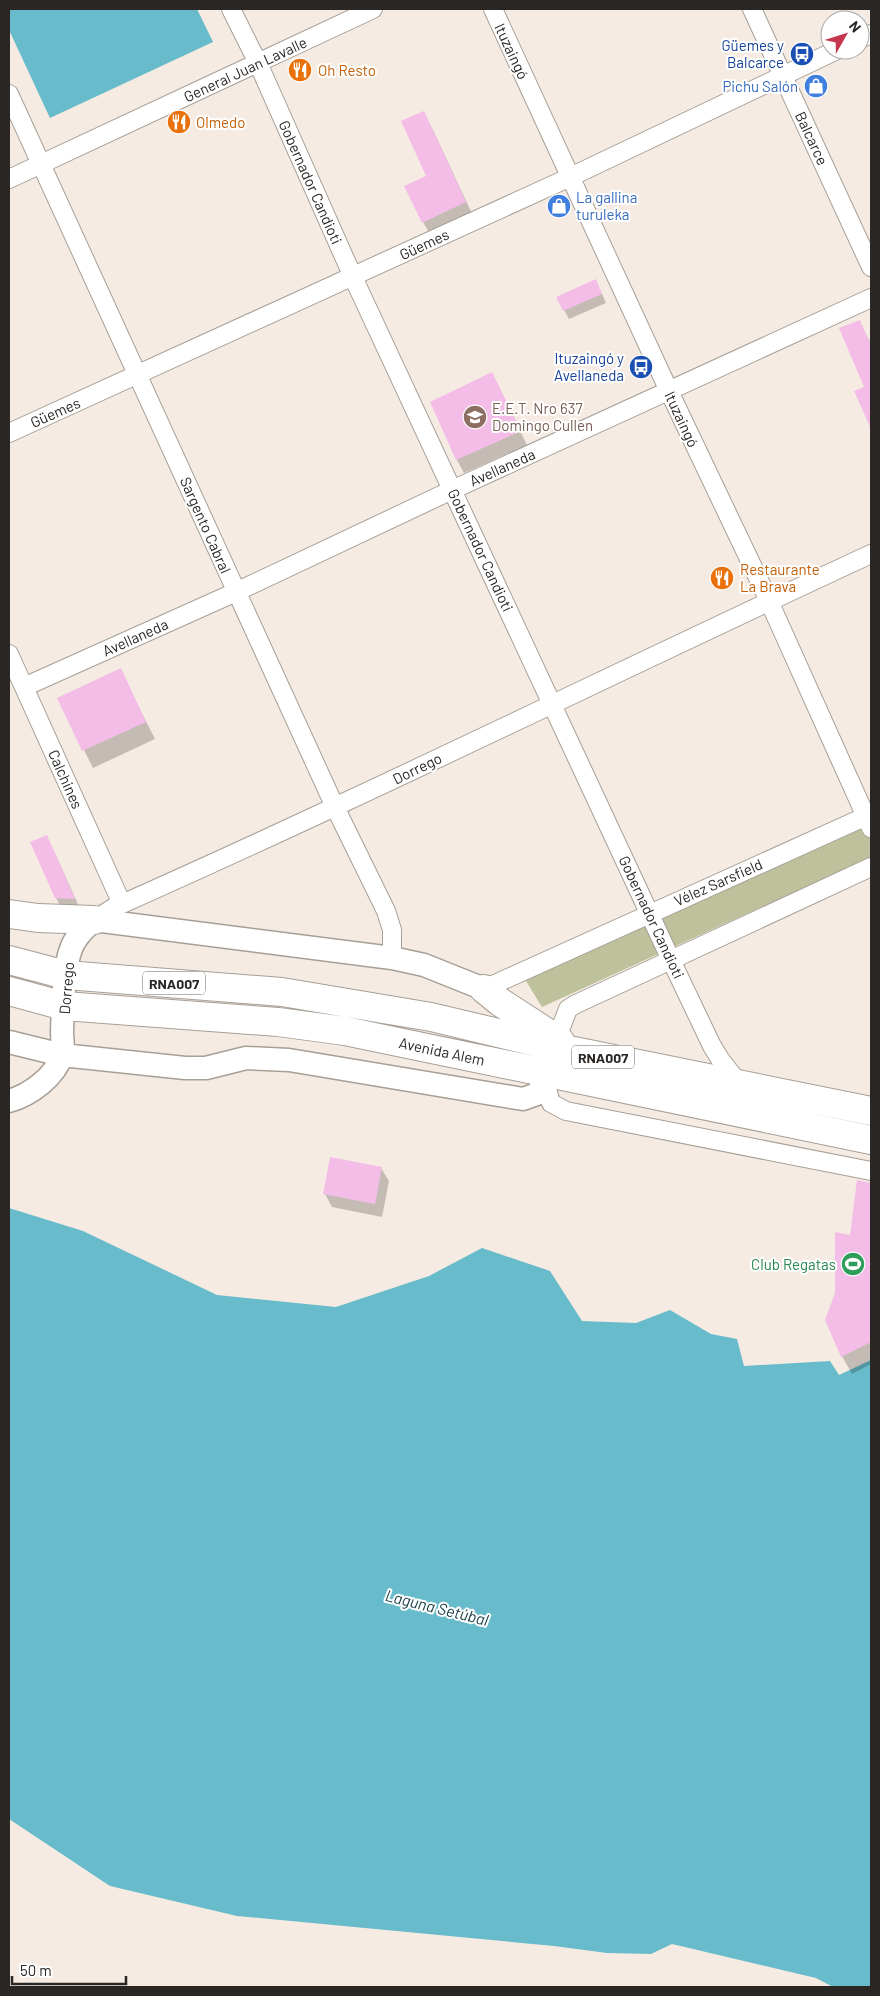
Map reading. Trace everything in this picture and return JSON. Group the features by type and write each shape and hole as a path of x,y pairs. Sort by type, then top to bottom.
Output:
{"highway":[{"path":"9,914 38,918 94,920"},
{"name":"Avenida Alem","path":"9,960 66,975 282,992 431,1016 740,1085 868,1109"},
{"path":"484,989 560,1044"},
{"name":"Avenida Alem","path":"9,991 64,1006 278,1022 339,1030 546,1077 871,1140"}],"street":[{"name":"Gobernador Candioti","path":"231,9 258,63 353,277 671,960 712,1046 740,1085"},
{"name":"General Juan Lavalle","path":"9,179 373,9"},
{"name":"Ituzaingó","path":"493,9 869,820"},
{"name":"Balcarce","path":"752,9 871,267"},
{"name":"Güemes","path":"9,433 571,177 820,58"},
{"name":"Sargento Cabral","path":"9,94 335,808 386,911 392,930 392,958"},
{"name":"Avellaneda","path":"24,687 236,592 452,490 871,298"},
{"name":"Dorrego","path":"62,1055 66,975 71,947 82,931 94,920 122,904 335,808 552,703 871,554"},
{"name":"Calchines","path":"9,654 122,904"},
{"name":"Vélez Sarsfield","path":"484,989 650,913 869,820"},
{"path":"9,1042 62,1055 197,1068 246,1058 289,1060 523,1099 537,1094 546,1077 560,1044 568,1009 871,867"},
{"path":"94,920 392,958 424,965 484,989"},
{"path":"9,1101 25,1094 45,1080 62,1055"},
{"path":"546,1077 551,1103 566,1111 871,1171"}],"green space":[{"path":"871,819 871,857 542,1007 523,976"}],"water":[{"path":"9,9 197,9 213,42 50,118 9,30"},
{"name":"Laguna Setúbal","path":"9,1208 83,1231 217,1295 336,1307 429,1276 482,1248 550,1271 582,1321 636,1323 670,1310 711,1334 737,1339 744,1366 830,1361 839,1375 871,1360 871,1987 833,1987 816,1978 672,1944 651,1954 607,1953 554,1946 237,1916 110,1886 9,1819"}],"building":[{"path":"424,111 466,202 422,223 404,186 426,176 401,121"},
{"path":"596,279 602,294 563,311 556,297"},
{"path":"860,320 871,346 871,429 854,391 864,387 839,328"},
{"name":"E.E.T. Nro 637 Domingo Cullen","path":"492,372 521,431 456,460 430,402"},
{"path":"121,668 146,722 82,751 57,698"},
{"path":"47,835 75,899 55,898 30,842"},
{"path":"330,1157 382,1167 375,1204 323,1194"},
{"name":"Club Regatas","path":"857,1180 871,1183 871,1342 841,1357 825,1320 835,1293 835,1232 850,1235"}],"place":[{"name":"Güemes y Balcarce","path":"802,54"},
{"name":"Oh Resto","path":"300,70"},
{"name":"Pichu Salón","path":"816,86"},
{"name":"Olmedo","path":"179,122"},
{"name":"La gallina turuleka","path":"559,206"},
{"name":"Ituzaingó y Avellaneda","path":"641,367"},
{"name":"E.E.T. Nro 637 Domingo Cullen","path":"475,417"},
{"name":"Restaurante La Brava","path":"722,578"},
{"name":"Club Regatas","path":"853,1264"}]}
